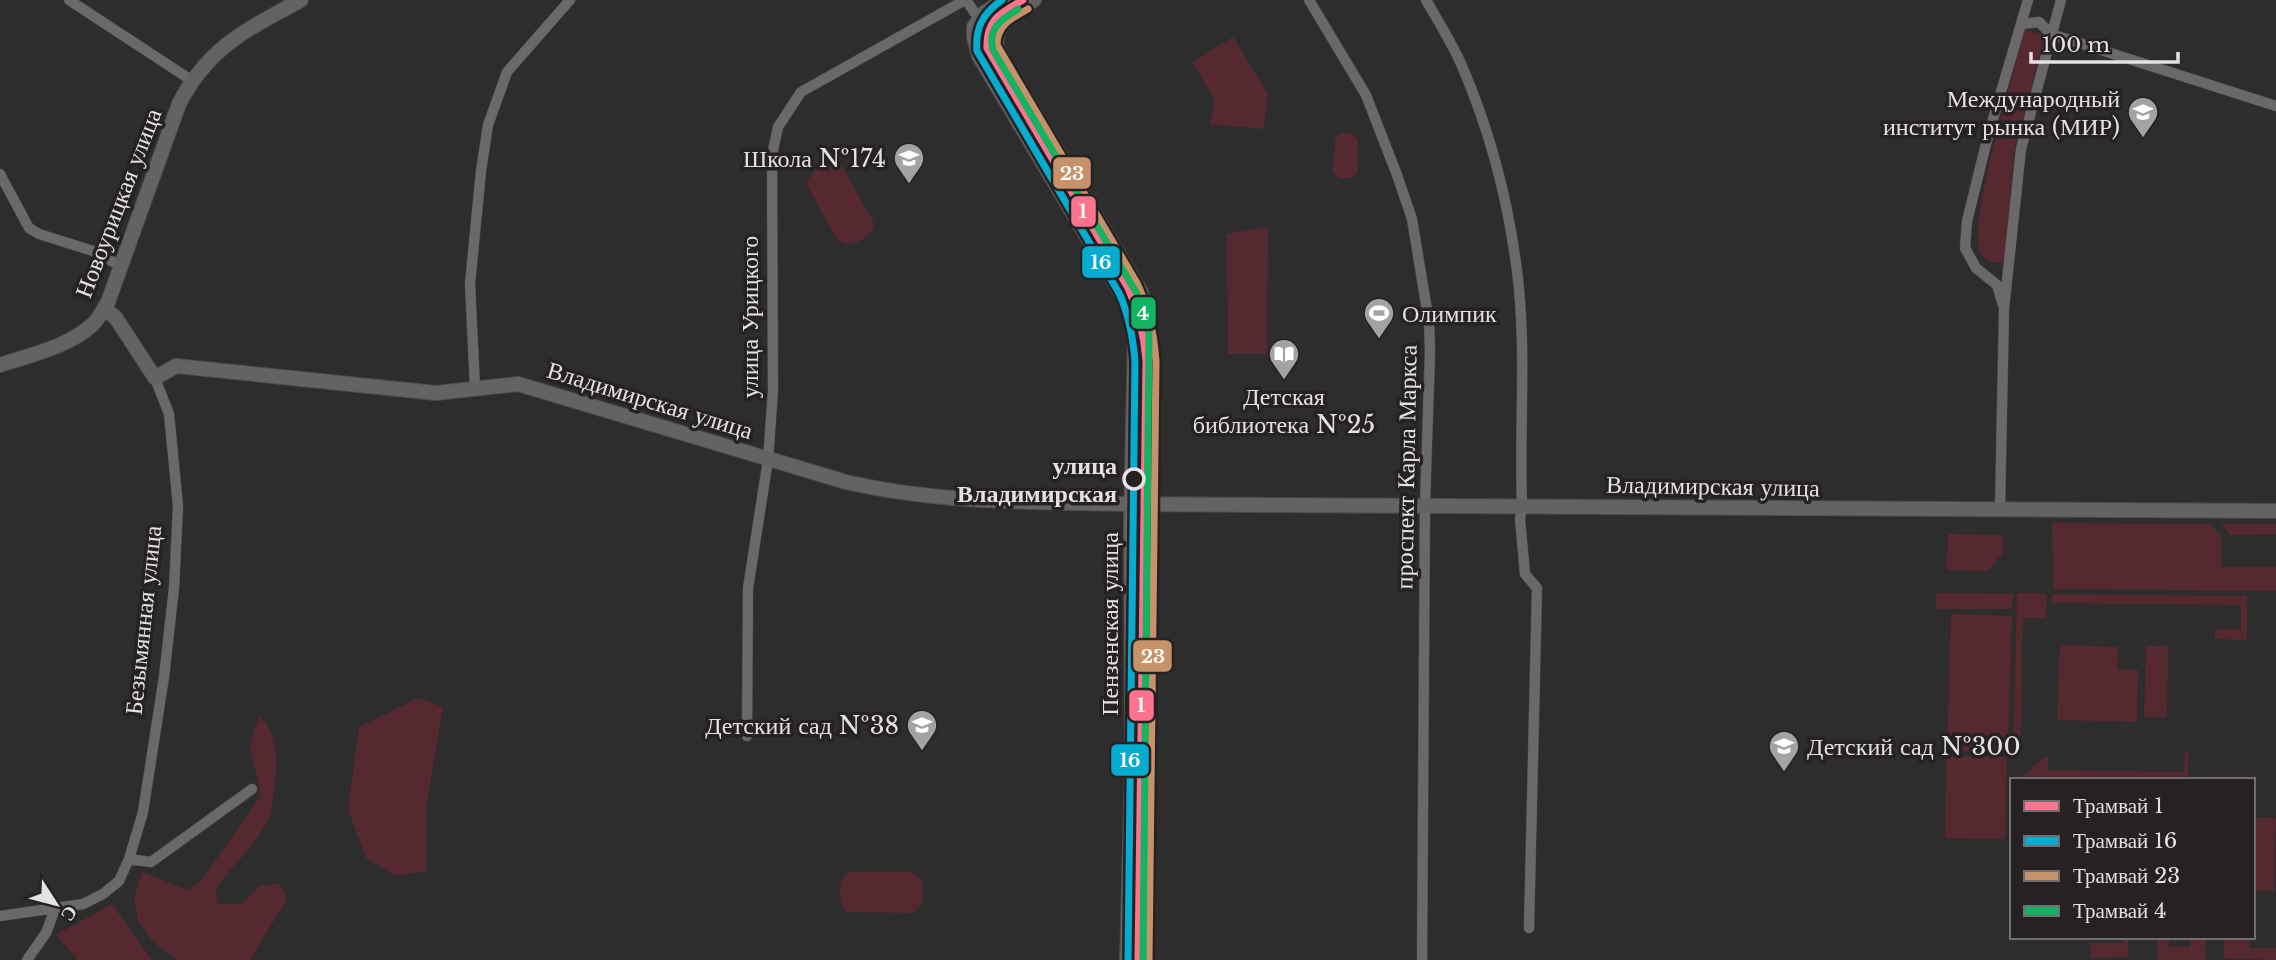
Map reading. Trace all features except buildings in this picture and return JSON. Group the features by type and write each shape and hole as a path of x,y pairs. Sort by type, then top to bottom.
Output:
{"main road":[{"name":"Новоурицкая улица","path":"0,365 79,335 94,324 104,308 122,265 175,116 191,80 222,47 301,0"},
{"path":"1004,0 979,19 996,36 1006,18 1034,0"},
{"name":"Пензенская улица","path":"979,19 974,27 979,56 1129,310 1135,333 1132,762 1127,960"},
{"name":"Пензенская улица","path":"996,36 997,49 1144,301 1148,318 1150,504 1144,960"},
{"name":"Безымянная улица","path":"104,308 116,318 155,377"},
{"name":"Владимирская улица","path":"155,377 176,366 436,393 519,384 768,460 891,492 1013,502 2276,511"}],"street":[{"path":"69,0 191,80"},
{"path":"475,388 470,284 488,125 507,72 570,0"},
{"path":"965,0 979,19"},
{"name":"улица Урицкого","path":"747,736 748,588 768,460 773,391 772,155 778,127 801,92 965,0"},
{"name":"проспект Карла Маркса","path":"1309,0 1366,95 1412,219 1422,269 1430,351 1425,505 1422,960"},
{"path":"1426,0 1461,63 1490,139 1517,273 1520,306 1520,519 1525,574 1537,587 1529,928"},
{"path":"2004,309 1997,285 1976,268 1965,248 1967,221 1988,136 2028,0"},
{"path":"2000,510 2004,309 2021,149 2061,0"},
{"path":"2022,23 2039,22 2051,34 2276,106"},
{"path":"0,174 29,228 39,234 106,255 111,261 122,265"},
{"name":"Безымянная улица","path":"3,916 83,904 103,894 119,881 129,859 143,812 164,677 174,588 178,506 169,414 155,377"},
{"path":"129,859 151,862 252,789"},
{"path":"27,960 46,933 55,909"}],"shaded area":[{"path":"2025,30 2045,35 2013,156 2005,261 2002,263 1988,261 1982,256 1978,241 1980,215 1993,147"},
{"path":"1233,37 1268,94 1264,129 1210,124 1215,100 1192,62"},
{"path":"1340,133 1353,134 1358,140 1358,173 1351,178 1339,178 1333,172 1335,140"},
{"path":"836,162 842,166 873,221 874,228 871,232 852,244 837,239 807,185 810,176 817,169"},
{"path":"1268,227 1267,354 1228,354 1227,234"},
{"path":"2052,523 2209,524 2221,535 2221,567 2276,567 2276,591 2053,589"},
{"path":"2221,524 2276,524 2276,534 2231,535"},
{"path":"1948,534 2003,535 2003,553 1988,571 1947,570"},
{"path":"1936,593 2013,594 2012,609 1936,609"},
{"path":"2017,593 2047,594 2046,618 2023,618 2020,752 2013,752"},
{"path":"2052,594 2247,596 2247,640 2215,639 2215,629 2241,629 2241,605 2052,603"},
{"path":"1951,614 2012,616 2008,752 1947,751"},
{"path":"2060,645 2118,647 2117,669 2138,670 2137,722 2057,720"},
{"path":"2146,646 2168,646 2167,717 2144,717"},
{"path":"418,698 443,707 426,809 426,871 396,876 366,858 348,810 359,727"},
{"path":"259,716 266,724 275,744 276,777 271,811 260,833 215,890 218,904 241,904 261,885 280,884 287,899 250,960 177,960 151,940 138,920 134,899 142,872 188,890 200,882 261,796 250,745"},
{"path":"2185,752 2188,752 2188,778 2020,778 2045,757 2048,758 2048,770 2184,772"},
{"path":"1946,756 2007,757 2005,839 1945,838"},
{"path":"2255,818 2276,818 2274,891 2255,891"},
{"path":"850,872 916,874 923,890 921,905 912,913 846,912 840,900 840,890 843,877"},
{"path":"112,904 152,960 78,960 56,935"},
{"path":"2124,939 2128,939 2128,957 2091,958 2091,943 2123,943"},
{"path":"2158,939 2169,939 2169,947 2190,947 2191,939 2205,939 2206,960 2158,960"},
{"path":"2224,939 2249,939 2250,948 2276,948 2276,960 2224,958"}],"tram line":[{"name":"16","path":"1002,0 990,10 979,28 977,51 1119,293 1133,343 1135,361 1128,960"},
{"name":"1","path":"1023,0 992,23 987,48 1128,288 1138,315 1145,351 1138,960"},
{"name":"4","path":"1018,9 997,25 992,36 993,50 1137,294 1149,331 1143,960"},
{"name":"23","path":"1028,9 1003,27 997,45 1137,283 1148,312 1154,341 1156,361 1149,960"}],"place":[{"name":"Международный институт рынка (МИР)","path":"2143,139"},
{"name":"Школа №174","path":"909,185"},
{"name":"Олимпик","path":"1379,340"},
{"name":"Детская библиотека №25","path":"1284,381"},
{"name":"улица Владимирская","path":"1134,479"},
{"name":"Детский сад №38","path":"922,752"},
{"name":"Детский сад №300","path":"1784,773"}]}
